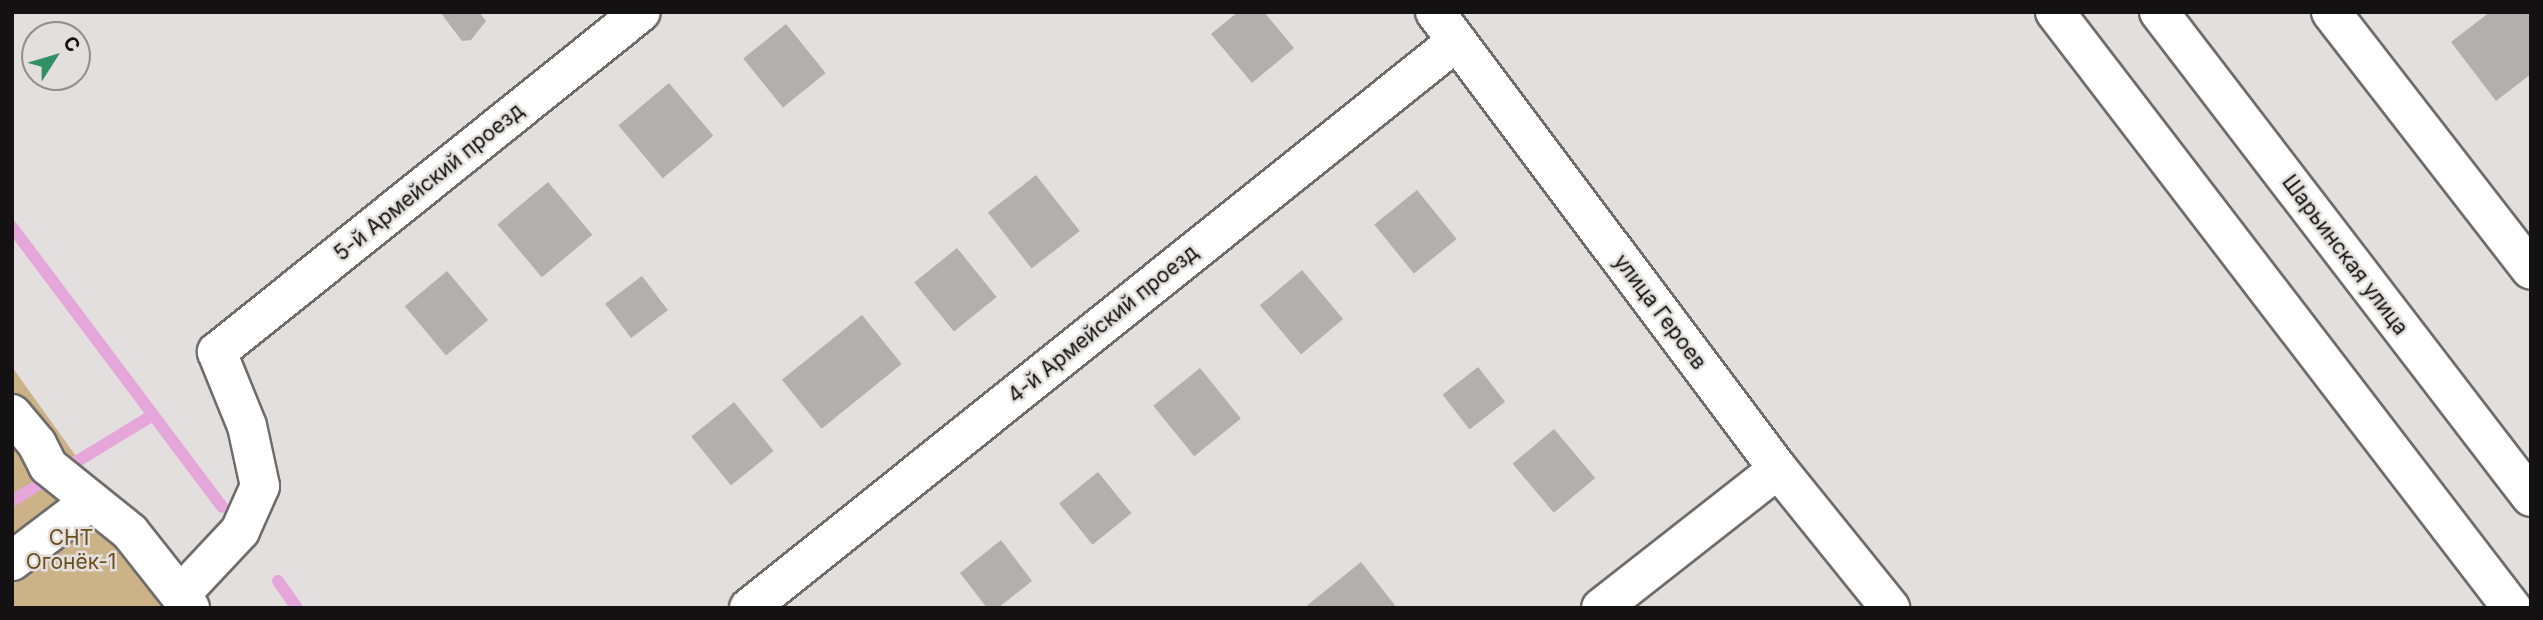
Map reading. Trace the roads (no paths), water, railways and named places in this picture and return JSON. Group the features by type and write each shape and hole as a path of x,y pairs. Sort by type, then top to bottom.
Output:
{"street":[{"name":"5-й Армейский проезд","path":"185,601 240,531 260,486 247,426 217,352 641,12"},
{"path":"2055,12 2512,608"},
{"name":"Шарьинская улица","path":"2159,12 2531,498"},
{"path":"2331,12 2531,270"},
{"name":"улица Героев","path":"1446,27 1778,469 1890,608"},
{"name":"4-й Армейский проезд","path":"749,608 1446,27"},
{"path":"12,414 37,443 47,466 130,532 185,601"},
{"path":"1601,608 1778,469"},
{"path":"12,561 90,501"}],"waterway":[{"path":"12,227 222,507"},
{"path":"12,501 153,415"},
{"path":"278,581 297,608"}],"park label":[{"name":"СНТ Огонёк-1","path":"71,550"}]}
